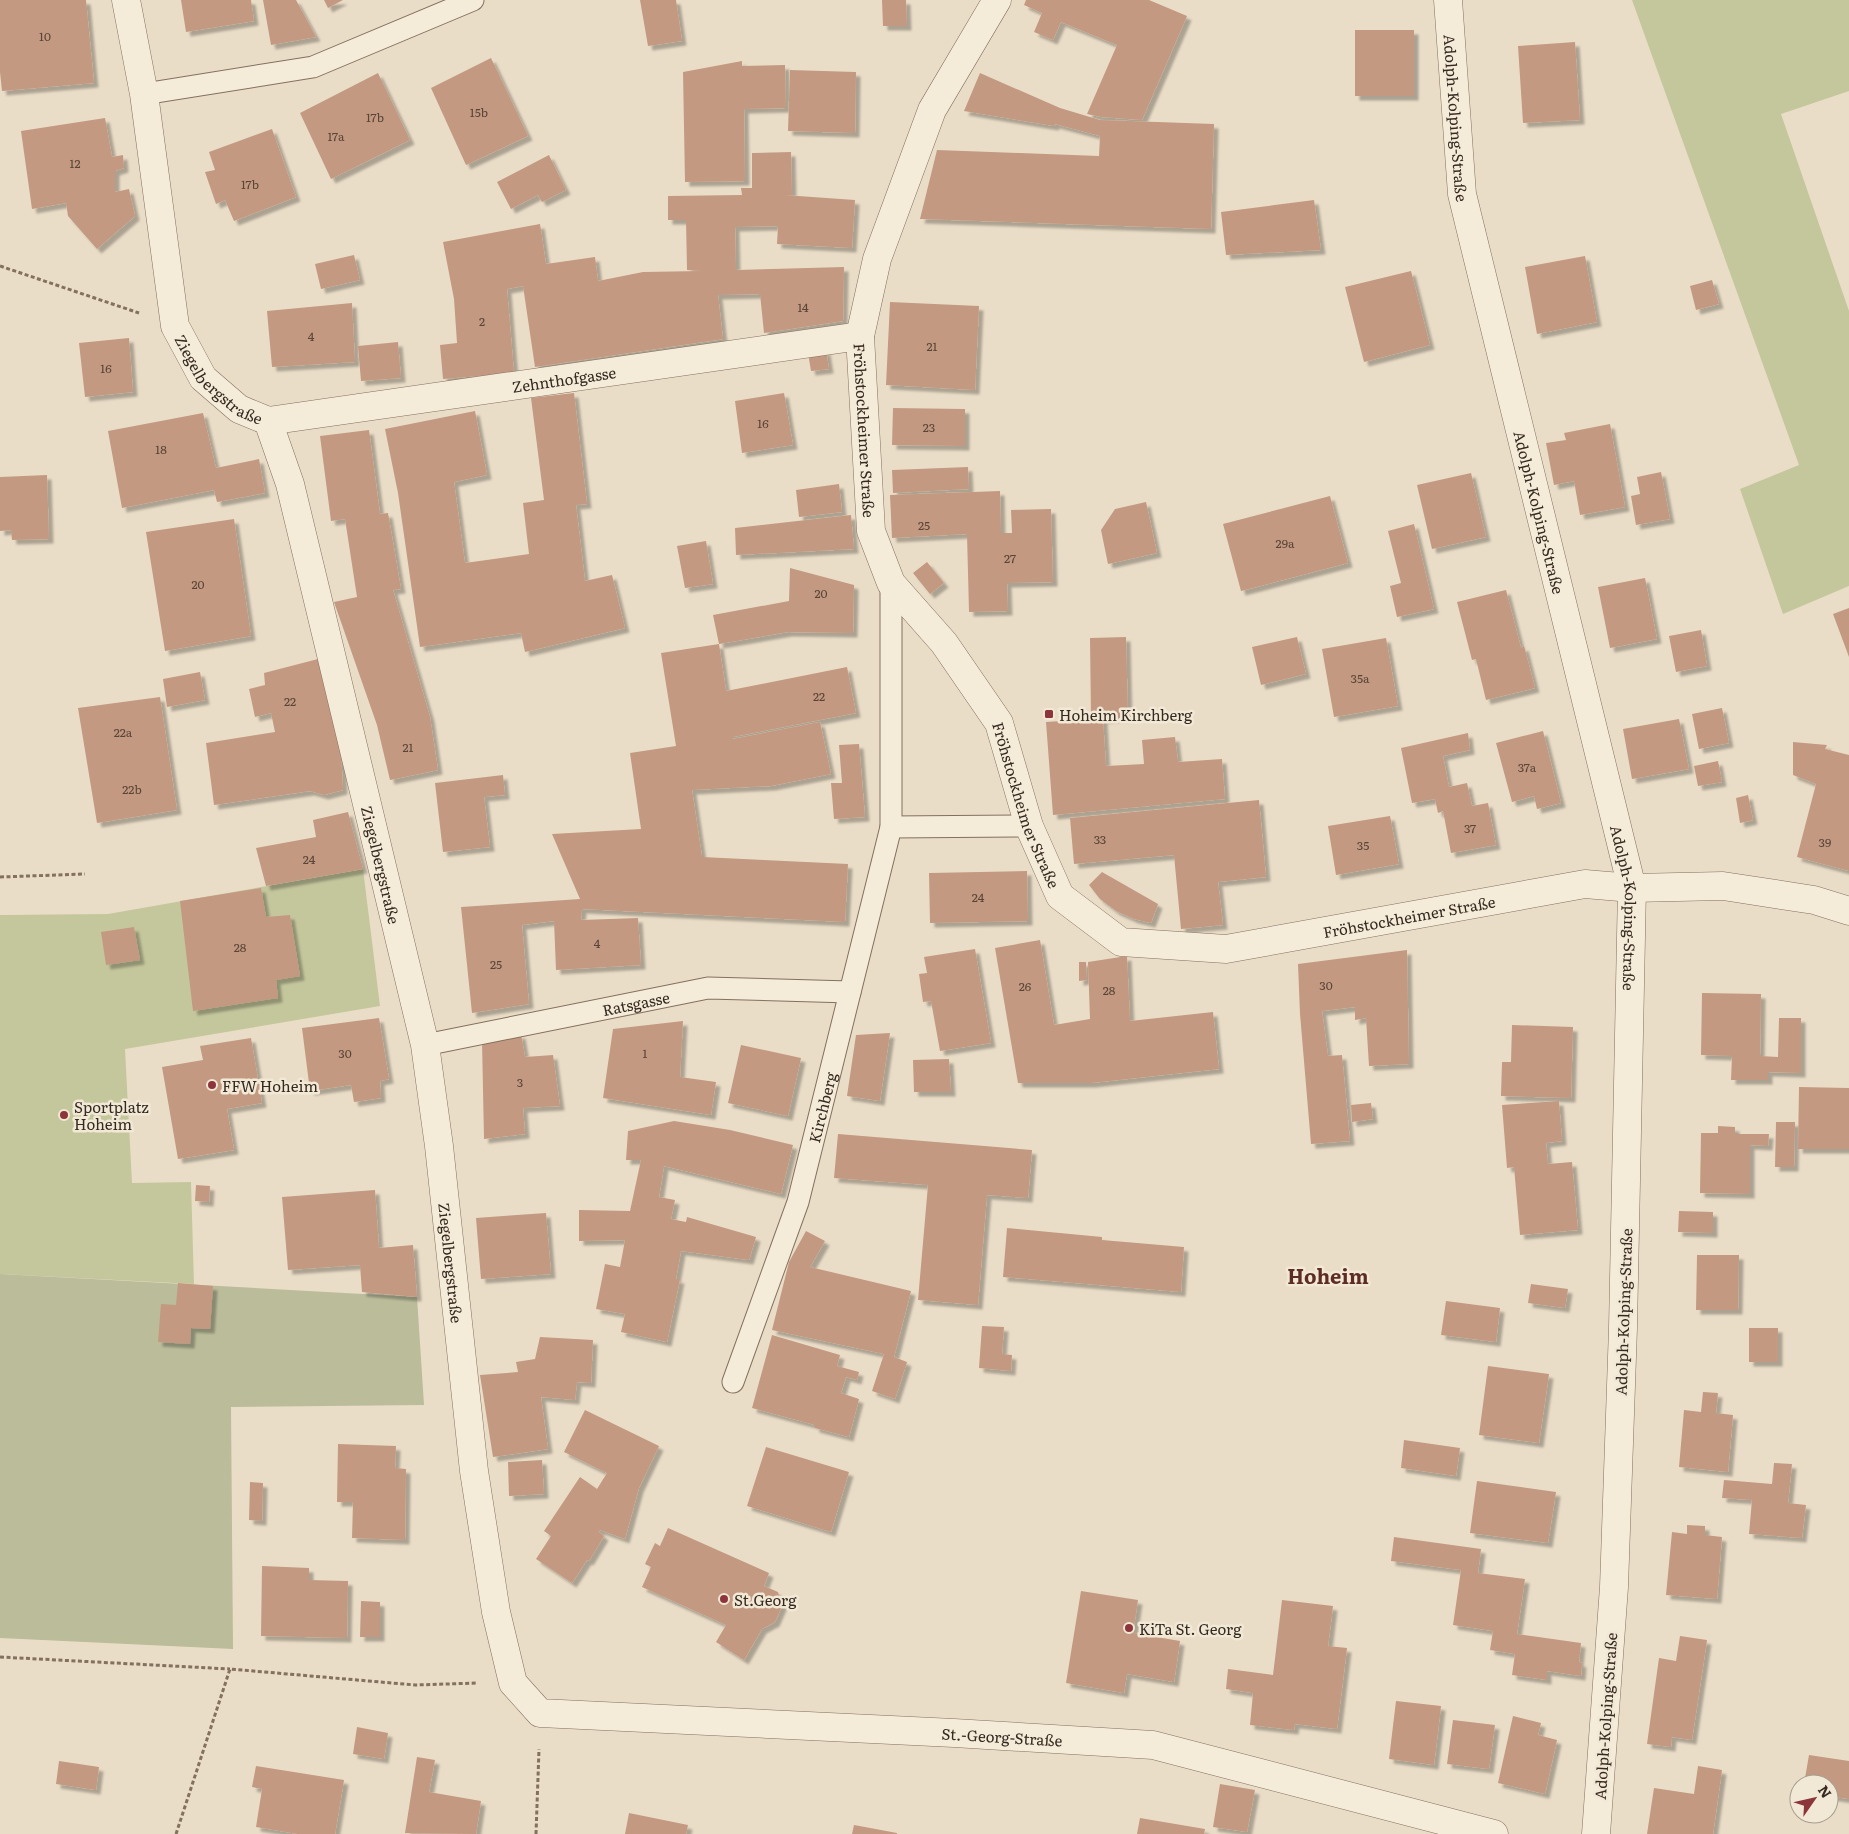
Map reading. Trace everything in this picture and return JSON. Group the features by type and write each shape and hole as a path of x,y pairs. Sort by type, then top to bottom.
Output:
{"street":[{"name":"Ziegelbergstraße","path":"126,0 144,94 175,326 203,378 239,409 268,421 290,484 425,1045 439,1146 474,1471 496,1612 513,1683"},
{"name":"Fröhstockheimer Straße","path":"997,0 932,110 877,259 860,336 871,531 891,583 944,643 999,723 1029,826 1060,896 1121,942 1226,949 1585,884 1632,888 1723,886 1814,900 1849,910"},
{"name":"Adolph-Kolping-Straße","path":"1448,0 1462,194 1632,888 1623,1328 1614,1586 1596,1834"},
{"name":"Zehnthofgasse","path":"268,421 860,336"},
{"path":"513,1683 540,1713"},
{"name":"St.-Georg-Straße","path":"540,1713 954,1733 1153,1745 1494,1834"}],"lane":[{"path":"144,94 314,67 473,0"},
{"name":"Kirchberg","path":"733,1382 798,1202 891,827 891,583"},
{"path":"891,827 1029,826"},
{"name":"Ratsgasse","path":"425,1045 708,988 850,992"}],"path":[{"path":"0,266 175,326"},
{"path":"0,877 85,874"},
{"path":"0,1657 230,1669 415,1685 513,1683"},
{"path":"176,1834 230,1669"},
{"path":"536,1834 540,1713"}],"green space":[{"path":"1632,0 1849,0 1849,91 1781,114 1849,311 1849,586 1783,614 1740,489 1799,465"},
{"name":"Sportplatz Hoheim","path":"363,869 380,1006 125,1049 132,1183 191,1182 194,1284 0,1274 0,915 108,914"},
{"path":"0,1274 417,1297 424,1405 231,1407 233,1649 0,1638"}],"building":[{"path":"0,0 86,0 94,83 2,91 0,72"},
{"path":"181,0 251,0 254,21 186,32"},
{"path":"263,0 296,0 316,37 271,45"},
{"path":"324,0 343,0 328,8"},
{"path":"640,0 676,0 682,41 648,46"},
{"path":"882,0 906,0 907,26 883,26"},
{"path":"1026,0 1149,0 1187,16 1142,120 1087,114 1117,45 1061,22 1053,40 1034,32 1042,13 1024,5"},
{"path":"1355,30 1414,30 1414,96 1355,96"},
{"path":"1575,42 1580,120 1523,123 1518,46"},
{"path":"491,58 528,136 466,165 431,88"},
{"path":"742,61 742,66 785,65 786,108 744,109 745,181 685,182 683,72"},
{"path":"790,70 856,72 855,133 788,131"},
{"path":"378,73 410,140 331,179 300,113"},
{"path":"980,73 1060,108 1100,120 1214,124 1211,229 920,219 937,150 1099,156 1100,136 1055,124 1054,126 964,111"},
{"path":"105,118 112,157 123,155 124,168 115,171 115,192 129,189 135,216 97,249 68,216 66,203 32,209 21,131"},
{"path":"272,129 296,197 234,221 225,200 216,204 205,172 215,170 209,152"},
{"path":"791,152 792,195 784,195 855,200 852,248 777,244 778,226 735,227 736,270 844,267 843,321 764,333 760,294 718,295 723,339 535,367 523,286 507,289 514,373 443,379 440,345 457,343 454,299 443,242 540,224 546,264 595,257 598,281 643,272 702,271 687,270 686,220 668,220 668,196 742,195 741,188 752,188 752,153"},
{"path":"549,155 566,190 542,202 538,195 511,209 497,182"},
{"path":"1314,200 1321,250 1226,255 1221,212"},
{"path":"354,255 360,280 321,289 315,264"},
{"path":"1585,256 1597,322 1537,334 1525,267"},
{"path":"1411,271 1430,345 1364,362 1345,287"},
{"path":"1712,280 1719,304 1696,310 1690,286"},
{"path":"890,302 979,306 975,390 886,385"},
{"path":"352,303 355,362 272,367 267,311"},
{"path":"129,338 133,392 85,397 79,343"},
{"path":"398,342 401,378 361,381 358,346"},
{"path":"826,350 829,369 811,371 808,353"},
{"path":"574,393 587,504 576,505 585,581 612,575 625,628 525,652 521,633 420,647 398,493 385,429 475,411 487,475 454,482 465,563 529,554 523,503 544,500 531,398"},
{"path":"784,393 793,445 742,453 735,401"},
{"path":"893,408 965,409 965,446 892,445"},
{"path":"203,413 216,468 259,459 265,493 217,502 214,490 122,508 108,431"},
{"path":"1610,424 1625,507 1580,515 1574,481 1554,485 1546,443 1566,440 1564,433"},
{"path":"369,430 380,514 388,513 401,589 393,590 430,717 438,770 390,780 377,725 334,602 357,597 345,519 331,521 320,436"},
{"path":"968,467 969,489 893,493 892,470"},
{"path":"1661,472 1670,519 1636,525 1631,496 1640,494 1637,477"},
{"path":"1471,473 1486,537 1432,549 1417,485"},
{"path":"47,475 49,539 12,540 11,530 0,531 0,477"},
{"path":"839,484 842,512 799,517 796,490"},
{"path":"1000,491 1001,533 1012,533 1011,510 1051,509 1053,582 1007,583 1008,611 969,612 967,534 892,538 890,495"},
{"path":"1330,496 1348,563 1241,591 1223,524"},
{"path":"1146,502 1157,553 1108,564 1101,530 1115,509"},
{"path":"851,515 854,549 736,555 735,528"},
{"path":"234,519 251,636 165,651 146,532"},
{"path":"1414,524 1434,609 1397,617 1390,586 1401,583 1388,531"},
{"path":"706,541 713,584 685,588 677,546"},
{"path":"927,562 944,583 930,594 913,573"},
{"path":"790,568 854,585 853,633 788,632 719,644 713,615 789,601"},
{"path":"1645,578 1657,639 1610,648 1598,587"},
{"path":"1506,590 1521,648 1524,646 1535,688 1486,700 1476,659 1472,660 1457,602"},
{"path":"1849,608 1849,657 1833,614"},
{"path":"1701,630 1707,666 1676,672 1669,636"},
{"path":"1126,637 1128,717 1103,719 1106,766 1144,764 1142,740 1175,737 1178,762 1222,759 1225,799 1053,815 1046,722 1091,719 1090,638"},
{"path":"1297,637 1306,674 1261,685 1252,647"},
{"path":"1386,638 1398,706 1334,717 1322,649"},
{"path":"719,644 726,691 847,667 856,713 733,737 733,739 820,722 831,774 771,786 692,790 702,857 848,864 845,922 582,909 581,920 638,918 641,965 556,970 554,921 522,925 529,1004 472,1013 461,907 580,899 552,834 641,829 630,753 676,746 661,653"},
{"path":"318,659 341,751 343,790 324,795 310,791 214,805 206,743 275,732 271,713 255,717 249,689 265,685 264,673"},
{"path":"200,672 205,700 167,707 163,679"},
{"path":"160,697 177,810 97,823 78,708"},
{"path":"1722,708 1729,743 1699,749 1692,714"},
{"path":"1679,719 1689,769 1632,779 1623,729"},
{"path":"1543,731 1561,803 1537,809 1534,796 1512,802 1496,743"},
{"path":"1468,733 1470,750 1443,756 1449,787 1467,783 1472,806 1488,803 1496,845 1451,853 1443,811 1438,813 1435,799 1412,803 1401,748"},
{"path":"1793,742 1827,745 1825,749 1849,755 1849,871 1797,857 1816,784 1793,775"},
{"path":"859,744 865,817 834,819 831,783 842,783 839,745"},
{"path":"1718,761 1722,782 1698,786 1694,766"},
{"path":"503,775 505,795 484,797 490,847 443,852 435,783"},
{"path":"1748,795 1753,820 1740,823 1736,798"},
{"path":"1259,800 1266,877 1218,882 1223,925 1181,929 1174,855 1074,864 1070,818"},
{"path":"348,812 363,869 266,886 256,848 316,837 313,820"},
{"path":"1390,816 1399,864 1336,875 1328,826"},
{"path":"1027,871 1028,921 930,923 929,873"},
{"path":"1102,872 1158,904 1151,923 1134,919 1116,911 1100,899 1089,885"},
{"path":"261,888 266,917 290,915 300,976 276,980 278,998 193,1011 180,901"},
{"path":"134,927 140,960 106,965 101,932"},
{"path":"1040,940 1054,1025 1090,1019 1088,962 1127,956 1130,1021 1213,1012 1219,1069 1091,1083 1018,1083 995,948"},
{"path":"975,949 991,1043 940,1051 931,1001 923,1002 919,974 927,973 924,957"},
{"path":"1407,950 1409,1064 1369,1066 1366,1018 1355,1020 1355,1007 1322,1011 1328,1056 1342,1055 1350,1141 1311,1144 1300,1014 1298,964"},
{"path":"1079,962 1086,962 1087,980 1079,981"},
{"path":"1702,993 1761,994 1760,1056 1778,1057 1779,1018 1801,1018 1801,1073 1768,1072 1768,1080 1731,1080 1732,1056 1701,1055"},
{"path":"379,1018 389,1079 380,1081 381,1098 354,1102 351,1085 310,1091 302,1028"},
{"path":"683,1021 680,1077 716,1082 711,1115 603,1098 613,1029"},
{"path":"1512,1025 1573,1027 1571,1098 1501,1096 1502,1062 1511,1062"},
{"path":"890,1033 880,1101 847,1096 856,1035"},
{"path":"521,1034 525,1057 553,1055 560,1106 523,1108 525,1134 484,1139 482,1041"},
{"name":"FFW Hoheim","path":"251,1038 262,1103 227,1109 234,1150 178,1159 162,1067 203,1060 200,1046"},
{"path":"741,1045 801,1058 788,1116 728,1103"},
{"path":"949,1059 951,1092 914,1092 913,1060"},
{"path":"1799,1087 1849,1088 1849,1149 1798,1149"},
{"path":"1559,1101 1562,1141 1546,1143 1548,1164 1572,1162 1578,1230 1520,1235 1514,1167 1507,1168 1502,1105"},
{"path":"1371,1103 1373,1119 1352,1122 1351,1105"},
{"path":"674,1121 730,1130 793,1145 781,1194 664,1166 659,1197 675,1200 671,1219 686,1222 687,1217 756,1237 749,1260 681,1251 676,1279 680,1279 667,1342 621,1332 625,1314 596,1309 605,1264 620,1267 625,1240 579,1241 579,1210 630,1211 641,1160 626,1160 628,1131"},
{"path":"1776,1122 1795,1122 1794,1167 1775,1167"},
{"path":"1718,1126 1735,1127 1735,1134 1769,1134 1768,1146 1750,1145 1750,1194 1700,1193 1701,1133 1718,1133"},
{"path":"838,1134 1032,1150 1028,1198 987,1195 978,1305 918,1300 928,1185 834,1178"},
{"path":"196,1185 210,1186 209,1202 195,1201"},
{"path":"375,1190 379,1248 413,1245 417,1297 362,1292 360,1265 288,1270 282,1197"},
{"path":"1679,1211 1713,1212 1713,1233 1678,1232"},
{"path":"546,1213 551,1274 481,1279 476,1218"},
{"path":"1007,1228 1102,1237 1102,1240 1184,1247 1181,1292 1003,1277"},
{"path":"806,1231 825,1241 810,1267 911,1291 894,1357 907,1362 895,1399 872,1391 884,1354 772,1330 789,1262"},
{"path":"1697,1255 1739,1255 1738,1310 1696,1310"},
{"path":"178,1283 213,1286 210,1329 191,1328 190,1344 158,1342 161,1304 176,1305"},
{"path":"1531,1284 1568,1289 1565,1308 1528,1303"},
{"path":"1446,1301 1500,1308 1496,1342 1441,1335"},
{"path":"982,1326 1004,1327 1002,1354 1012,1355 1011,1371 979,1368"},
{"path":"1749,1328 1778,1328 1778,1362 1749,1362"},
{"path":"772,1335 840,1355 837,1366 859,1372 857,1380 846,1377 841,1393 859,1399 849,1437 815,1428 815,1425 752,1408"},
{"path":"540,1337 593,1340 591,1383 577,1382 575,1400 541,1397 548,1449 493,1457 480,1375 518,1372 516,1362 535,1359"},
{"path":"1488,1366 1549,1374 1539,1443 1479,1435"},
{"path":"1703,1392 1718,1393 1716,1413 1733,1415 1728,1472 1679,1467 1684,1410 1701,1412"},
{"path":"585,1410 659,1446 639,1488 625,1539 600,1530 599,1532 604,1536 589,1561 587,1560 572,1583 536,1559 551,1536 544,1531 580,1477 597,1489 607,1473 564,1452"},
{"path":"1404,1440 1460,1448 1456,1476 1401,1468"},
{"path":"338,1444 396,1446 395,1468 406,1469 405,1540 352,1538 353,1502 337,1502"},
{"path":"766,1447 849,1472 831,1532 747,1506"},
{"path":"542,1460 544,1494 509,1496 508,1462"},
{"path":"1774,1463 1792,1464 1788,1503 1806,1505 1802,1538 1749,1534 1752,1500 1722,1498 1724,1480 1772,1484"},
{"path":"1477,1481 1556,1492 1548,1543 1470,1533"},
{"path":"250,1482 263,1483 262,1521 249,1520"},
{"path":"1687,1525 1705,1526 1705,1535 1722,1537 1717,1599 1666,1595 1672,1532 1687,1534"},
{"name":"St.Georg","path":"668,1528 769,1573 764,1586 778,1592 782,1606 775,1622 762,1629 744,1660 716,1642 726,1625 642,1587 651,1567 645,1564 655,1543 660,1546"},
{"path":"1394,1537 1481,1549 1478,1573 1525,1579 1517,1634 1581,1643 1579,1662 1582,1663 1581,1676 1547,1671 1547,1680 1512,1675 1515,1654 1490,1650 1493,1631 1453,1625 1461,1570 1391,1561"},
{"path":"262,1566 309,1568 309,1580 348,1581 347,1638 261,1636"},
{"path":"1081,1591 1138,1600 1133,1633 1180,1641 1174,1682 1127,1674 1124,1693 1066,1683"},
{"path":"1282,1600 1333,1606 1328,1646 1347,1648 1337,1729 1295,1724 1294,1730 1250,1725 1253,1693 1226,1689 1228,1669 1273,1675"},
{"path":"361,1601 380,1602 380,1637 360,1637"},
{"path":"1680,1636 1707,1640 1692,1740 1672,1737 1671,1747 1647,1744 1659,1658 1676,1661"},
{"path":"1396,1701 1441,1706 1434,1765 1389,1759"},
{"path":"1513,1716 1541,1723 1538,1735 1557,1740 1545,1794 1498,1783"},
{"path":"1453,1720 1495,1725 1489,1769 1447,1764"},
{"path":"357,1727 388,1733 384,1759 353,1754"},
{"path":"1809,1755 1849,1761 1849,1799 1839,1798 1839,1774 1806,1774"},
{"path":"417,1757 435,1760 429,1792 481,1801 476,1834 405,1833"},
{"path":"59,1761 99,1767 96,1790 56,1784"},
{"path":"256,1766 344,1780 335,1834 298,1834 256,1827 262,1789 252,1787"},
{"path":"1698,1766 1722,1770 1713,1834 1647,1834 1654,1788 1694,1794"},
{"path":"1220,1784 1255,1790 1247,1832 1213,1827"},
{"path":"629,1813 688,1825 686,1834 625,1834"},
{"path":"1140,1818 1205,1829 1204,1834 1137,1834"},
{"path":"854,1825 897,1833 897,1834 852,1834"}],"place":[{"name":"Hoheim Kirchberg","path":"1049,714"},
{"name":"FFW Hoheim","path":"212,1085"},
{"name":"Sportplatz Hoheim","path":"64,1115"},
{"name":"St.Georg","path":"724,1599"},
{"name":"KiTa St. Georg","path":"1129,1628"}],"district":[{"name":"Hoheim","path":"1328,1275"}]}
